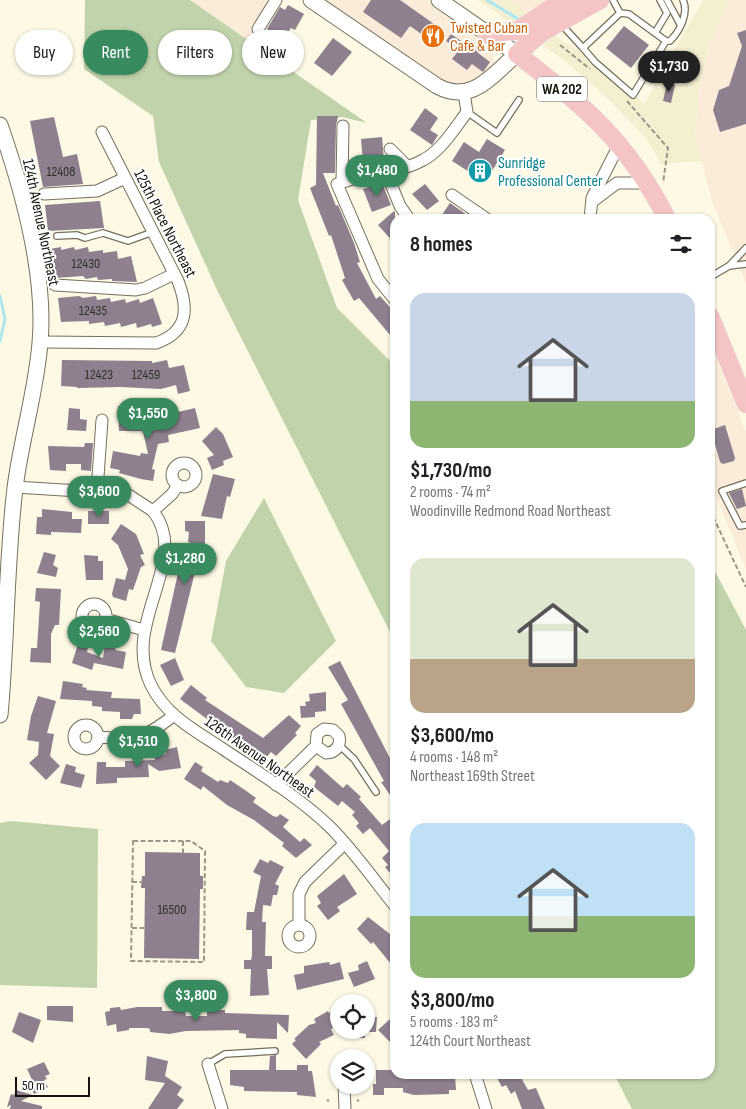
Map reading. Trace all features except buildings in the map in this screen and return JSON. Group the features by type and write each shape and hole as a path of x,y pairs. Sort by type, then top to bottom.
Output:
{"main road":[{"path":"486,33 517,31 553,7 604,0"},
{"path":"517,54 542,32 604,0"},
{"name":"WA 202","path":"517,54 575,99 620,143 655,187 665,214"},
{"path":"715,328 746,404"}],"street":[{"path":"258,29 268,16 276,0"},
{"path":"311,0 448,93 464,93 484,83 517,54 439,0"},
{"path":"340,182 386,172 424,160 447,138 466,112 464,93"},
{"name":"124th Avenue Northeast","path":"0,125 20,190 35,260 40,296 41,342 15,487 4,569 0,715"},
{"path":"343,126 340,182 378,279 390,294"},
{"name":"125th Place Northeast","path":"41,342 156,343 167,340 178,330 185,315 186,304 174,274 102,132"},
{"path":"590,214 591,202 620,143"},
{"path":"390,150 407,166"},
{"path":"386,172 400,206 406,214"},
{"path":"44,194 97,191 125,178"},
{"path":"591,202 617,183 655,187"},
{"path":"452,195 480,214"},
{"path":"55,285 136,290 145,288 174,274"},
{"path":"97,491 102,420"},
{"path":"15,487 126,494 153,511 172,494 178,485"},
{"name":"126th Avenue Northeast","path":"153,511 160,520 166,551 144,630 144,664 150,683 160,700 174,716 276,784 330,827 390,900"},
{"path":"106,619 144,630"},
{"path":"98,738 138,738 152,732 174,716"},
{"path":"276,784 316,746 317,734 328,729 338,736 339,745 334,751 326,753 316,746"},
{"path":"299,925 299,894 305,882 344,844"},
{"path":"208,1064 222,1109"},
{"path":"476,1079 483,1108"},
{"path":"344,1094 345,1109"}],"lane":[{"path":"604,0 620,13 629,14 666,41"},
{"path":"655,33 667,13 660,0"},
{"path":"667,0 680,24"},
{"path":"559,23 596,62 633,95 666,41 674,38 686,6 683,0"},
{"path":"583,48 620,13"},
{"path":"466,112 497,133 520,100"},
{"path":"58,236 77,235 85,238 103,233 128,241 153,232"},
{"path":"715,274 729,266 746,248"},
{"path":"729,266 746,264"},
{"path":"746,483 722,491 740,526 746,525"},
{"path":"339,745 354,759 376,792"},
{"path":"208,1064 225,1054 275,1051"}],"path":[{"path":"560,45 596,74"},
{"path":"624,98 668,148 655,187"},
{"path":"715,521 746,587"},
{"path":"133,841 183,841 191,841 205,851 204,962 189,960 131,961 133,841"},
{"path":"183,841 183,853"},
{"path":"132,882 142,882"},
{"path":"132,928 144,928"},
{"path":"199,933 204,933"},
{"path":"199,941 204,941"}],"shaded area":[{"path":"190,0 275,0 258,30 242,30 242,36"},
{"path":"323,0 426,0 489,45 494,57 493,65 464,88 450,87"},
{"path":"478,0 510,0 565,43 606,65 644,104 703,0 729,0 709,45 699,86 695,135 702,161 661,164 646,138 607,98 565,61"},
{"path":"497,0 600,0 542,32"},
{"path":"729,0 746,0 746,284 712,201 695,135 699,86 709,45"},
{"path":"715,354 746,432 746,569 715,494"}],"green space":[{"path":"85,0 190,0 242,36 242,75 298,75 367,123 342,117 311,120 298,200 337,308 390,361 390,632 218,292 159,162 153,116 93,75 148,75 148,30 85,30"},
{"path":"264,498 336,641 284,693 246,687 211,641 226,561"},
{"path":"715,571 746,630 746,1109 632,1109 617,1079 715,1079"},
{"path":"11,821 98,829 97,988 0,985 0,823"}],"waterway":[{"path":"487,0 518,19"},
{"path":"0,296 5,319 0,341"}],"place":[{"name":"Twisted Cuban Cafe & Bar","path":"433,36"},
{"name":"Sunridge Professional Center","path":"480,171"}]}
